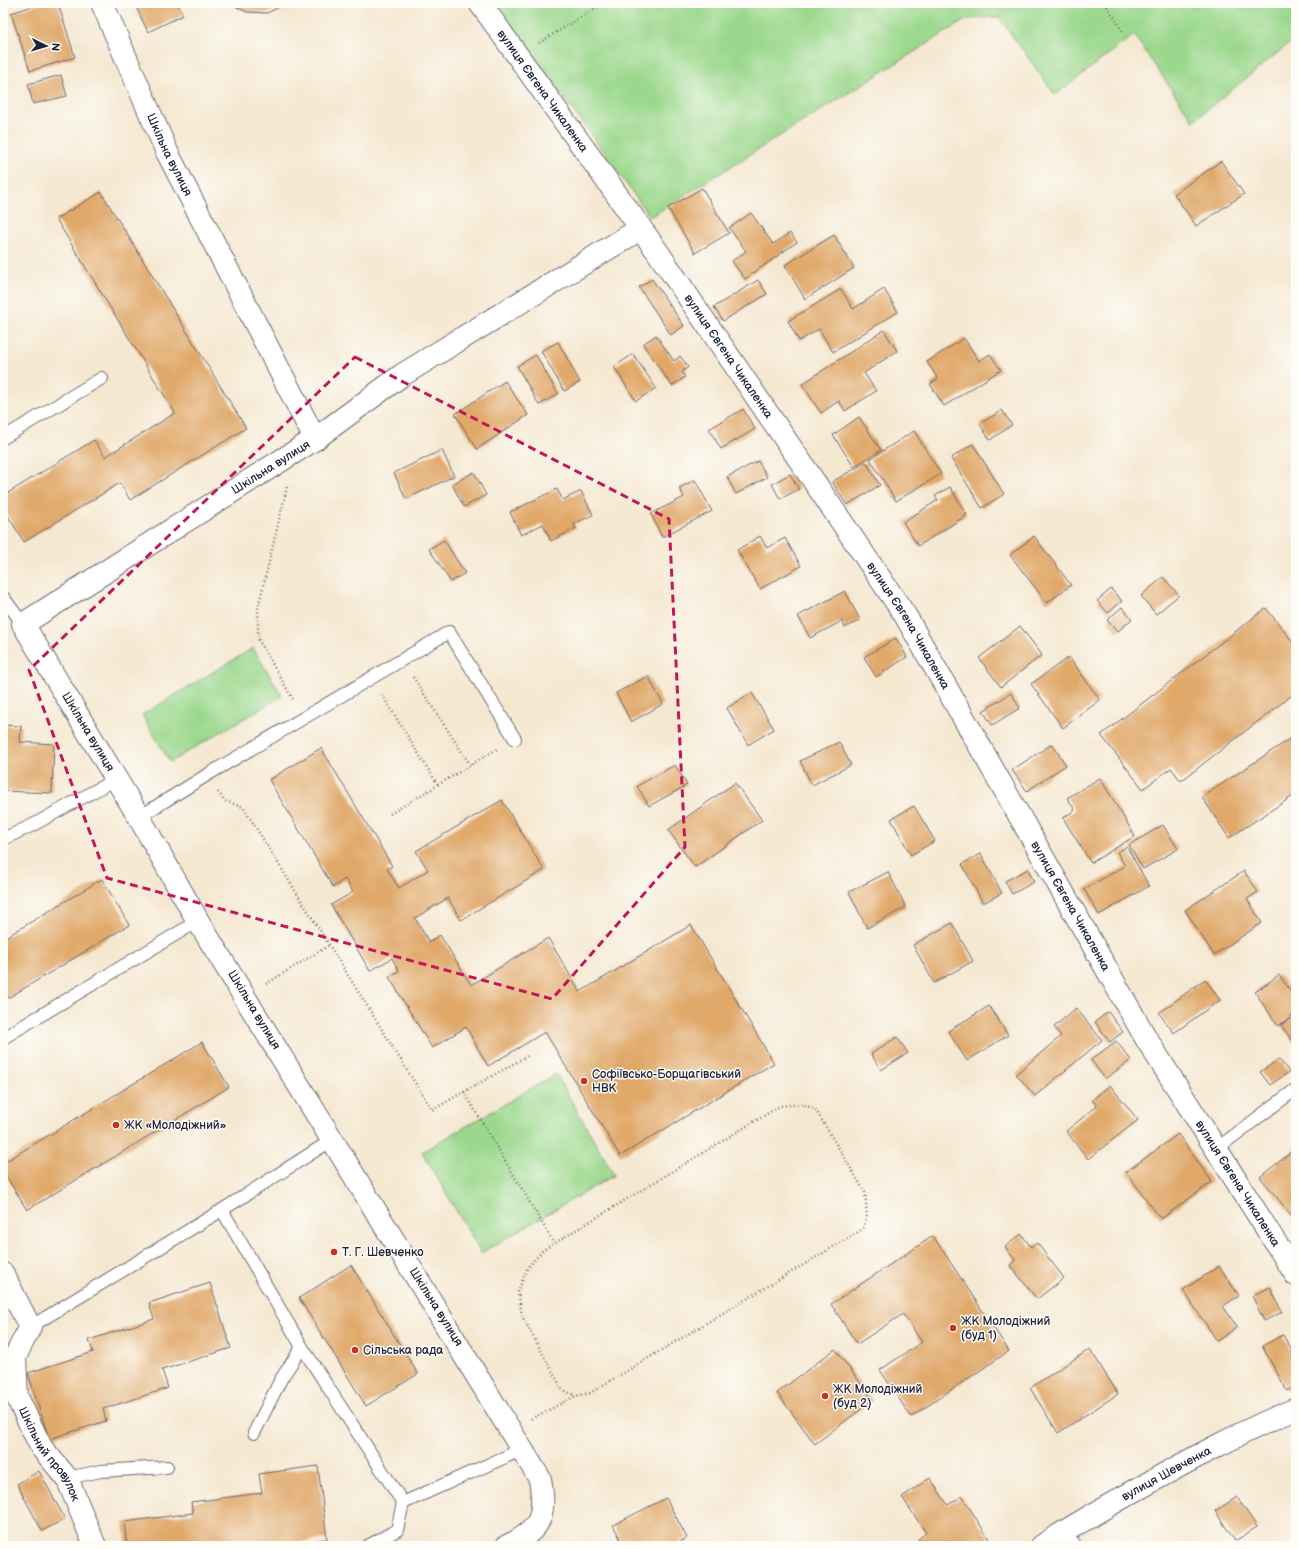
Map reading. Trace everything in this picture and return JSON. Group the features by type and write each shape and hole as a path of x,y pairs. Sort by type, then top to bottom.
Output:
{"street":[{"name":"Шкільна вулиця","path":"102,3 167,152 315,439 23,624 139,818 198,921 246,996 332,1140 511,1429 540,1479 544,1500 541,1519 522,1540 507,1546"},
{"name":"вулиця Євгена Чикаленка","path":"480,3 640,229 657,250 905,615 1147,1040 1215,1150 1296,1274"},
{"path":"315,439 402,375 640,229"},
{"path":"3,1274 30,1327"},
{"name":"Шкільний провулок","path":"30,1327 15,1357 17,1397 41,1447 67,1478 95,1546"},
{"name":"вулиця Шевченка","path":"1042,1546 1069,1539 1182,1464 1256,1425 1296,1409"}],"lane":[{"path":"3,438 102,378"},
{"path":"3,597 23,624"},
{"path":"139,818 206,775 449,632 515,739"},
{"path":"3,839 33,825 116,779"},
{"path":"3,1038 198,921"},
{"path":"1215,1150 1296,1089"},
{"path":"30,1327 222,1210 332,1140"},
{"path":"222,1210 302,1347 403,1503 397,1530 368,1546"},
{"path":"254,1433 281,1379 302,1347"},
{"path":"403,1503 523,1449"},
{"path":"67,1478 101,1471 167,1467"}],"path":[{"path":"534,46 604,3"},
{"path":"1105,3 1124,33"},
{"path":"282,460 291,473 258,608 258,640 303,718"},
{"path":"402,660 471,766"},
{"path":"372,678 438,785"},
{"path":"390,814 515,739"},
{"path":"206,775 225,801 243,807 328,946 432,1110 529,1055"},
{"path":"246,996 328,946"},
{"path":"464,1092 554,1243"},
{"path":"511,1429 576,1396 590,1393 862,1229 867,1215 865,1192 815,1110 802,1104 780,1106 543,1250 528,1267 518,1291 522,1316 562,1389 576,1396"}],"highlighted area":[{"path":"355,357 669,519 685,847 552,999 107,878 29,670"}],"green space":[{"path":"496,3 1296,3 1296,38 1193,121 1134,35 1055,95 999,17 967,19 650,217"},
{"path":"253,648 282,696 170,762 142,715"},
{"path":"556,1074 614,1175 481,1253 422,1152"}],"building":[{"path":"43,3 58,3 75,57 30,71 11,13"},
{"path":"134,3 177,3 183,15 148,32"},
{"path":"229,3 288,3 267,13 247,12"},
{"path":"61,75 67,96 33,104 28,84"},
{"path":"1221,161 1244,194 1196,226 1174,194"},
{"path":"702,188 729,233 695,253 668,208"},
{"path":"101,192 246,428 130,500 120,483 24,542 3,508 3,496 94,440 105,457 175,413 56,219"},
{"path":"751,213 773,244 790,233 797,242 745,279 732,261 746,251 729,228"},
{"path":"834,235 854,268 805,299 785,265"},
{"path":"652,279 684,326 671,335 639,287"},
{"path":"758,280 767,294 723,321 714,307"},
{"path":"841,289 853,309 884,289 898,312 833,352 819,329 799,341 788,321"},
{"path":"884,330 897,351 864,373 876,391 845,411 839,401 821,413 802,384"},
{"path":"656,335 674,361 680,356 688,367 682,372 685,377 672,386 643,344"},
{"path":"964,338 979,361 990,354 1001,370 944,406 930,384 938,379 927,362"},
{"path":"558,342 580,382 564,391 541,351"},
{"path":"633,354 656,388 636,401 614,367"},
{"path":"536,355 558,394 539,405 517,366"},
{"path":"505,381 528,415 477,449 455,414"},
{"path":"743,409 755,429 721,449 709,429"},
{"path":"1002,410 1012,425 990,440 980,424"},
{"path":"859,417 881,450 854,467 833,435"},
{"path":"914,431 941,474 896,501 870,459"},
{"path":"973,444 1004,494 982,508 951,458"},
{"path":"442,450 454,476 406,499 394,473"},
{"path":"758,461 767,477 736,494 727,477"},
{"path":"866,462 880,485 847,505 832,482"},
{"path":"474,472 486,495 464,507 452,484"},
{"path":"790,474 799,489 780,499 772,484"},
{"path":"695,480 712,511 662,537 651,514 684,497 679,488"},
{"path":"950,487 967,515 918,546 903,522 938,500 935,496"},
{"path":"557,489 563,500 581,491 593,515 574,524 576,528 551,541 543,524 521,535 510,512"},
{"path":"760,536 767,548 785,538 801,566 760,589 737,550"},
{"path":"1034,536 1071,585 1047,603 1010,555"},
{"path":"444,540 465,573 451,582 429,549"},
{"path":"1163,577 1179,595 1156,614 1141,596"},
{"path":"1111,589 1122,601 1108,613 1097,601"},
{"path":"845,591 860,620 845,628 842,621 810,638 798,616"},
{"path":"1122,607 1132,619 1117,632 1107,620"},
{"path":"1266,608 1296,646 1296,692 1181,781 1171,768 1143,789 1101,735"},
{"path":"1020,626 1042,655 1001,687 979,658"},
{"path":"896,638 907,657 876,677 864,657"},
{"path":"1069,657 1100,700 1063,728 1031,684"},
{"path":"648,676 663,704 631,722 616,693"},
{"path":"752,693 774,729 748,745 727,708"},
{"path":"1011,693 1020,708 992,725 983,711"},
{"path":"3,725 21,726 20,742 54,744 52,793 3,791"},
{"path":"1296,735 1296,794 1229,838 1202,797"},
{"path":"839,742 851,765 812,785 800,761"},
{"path":"1052,744 1066,765 1027,791 1012,770"},
{"path":"321,748 392,866 387,869 399,888 428,870 416,851 502,800 544,870 461,920 448,898 415,918 429,942 440,935 471,985 548,938 580,992 691,925 774,1063 620,1156 545,1032 488,1066 466,1027 432,1048 389,977 399,971 392,958 370,971 331,905 353,892 345,879 333,887 269,780"},
{"path":"675,765 687,785 649,806 637,786"},
{"path":"1100,778 1135,836 1091,863 1063,818 1075,810 1067,798"},
{"path":"735,783 762,820 695,867 668,830"},
{"path":"914,806 935,841 911,855 891,819"},
{"path":"1163,825 1178,849 1143,869 1129,845"},
{"path":"1127,847 1149,886 1099,915 1084,889 1125,866 1117,852"},
{"path":"981,854 1002,893 983,903 962,864"},
{"path":"1028,869 1034,882 1012,894 1005,881"},
{"path":"1244,871 1258,892 1247,899 1262,923 1214,955 1185,910"},
{"path":"888,872 906,907 867,928 849,892"},
{"path":"102,879 129,925 3,1001 3,939"},
{"path":"952,923 973,961 934,983 913,945"},
{"path":"1279,975 1296,998 1296,1013 1278,1026 1255,992"},
{"path":"1205,979 1220,1000 1174,1033 1159,1013"},
{"path":"989,1006 1008,1035 967,1061 948,1031"},
{"path":"1076,1008 1102,1040 1035,1096 1016,1074 1061,1036 1054,1027"},
{"path":"1108,1012 1123,1032 1110,1042 1095,1022"},
{"path":"1296,1015 1296,1046 1281,1025"},
{"path":"897,1037 908,1053 881,1070 871,1054"},
{"path":"1116,1041 1131,1060 1105,1079 1091,1060"},
{"name":"ЖК «Молодіжний»","path":"202,1042 229,1087 27,1210 3,1171 3,1163"},
{"path":"1279,1059 1289,1072 1270,1085 1260,1072"},
{"path":"1110,1085 1138,1120 1088,1159 1066,1131 1097,1106 1092,1100"},
{"path":"1178,1134 1212,1182 1161,1219 1126,1172"},
{"path":"1296,1148 1296,1221 1260,1177"},
{"path":"1021,1234 1031,1247 1037,1243 1064,1278 1037,1299 1010,1265 1015,1260 1005,1247"},
{"name":"ЖК Молодіжний (буд 1)","path":"933,1236 1009,1351 911,1417 880,1370 922,1342 903,1314 857,1344 831,1304"},
{"path":"351,1265 418,1374 366,1406 299,1298"},
{"path":"1219,1266 1239,1296 1223,1306 1237,1327 1217,1341 1183,1290"},
{"path":"210,1283 231,1348 162,1370 168,1388 103,1409 106,1421 49,1439 28,1373 93,1352 89,1340 154,1319 149,1303"},
{"path":"1270,1287 1282,1312 1264,1321 1252,1296"},
{"path":"1283,1335 1296,1358 1296,1386 1287,1391 1262,1346"},
{"name":"ЖК Молодіжний (буд 2)","path":"835,1349 873,1400 815,1444 777,1393"},
{"path":"1090,1349 1118,1394 1058,1433 1030,1388"},
{"path":"318,1466 327,1539 266,1546 127,1546 124,1522 193,1513 191,1502 262,1493 259,1474"},
{"path":"39,1471 65,1519 42,1531 17,1484"},
{"path":"930,1478 948,1505 962,1496 989,1539 978,1546 922,1546 918,1539 926,1533 902,1497"},
{"path":"1237,1497 1257,1527 1235,1541 1215,1511"},
{"path":"666,1498 687,1538 671,1546 624,1546 613,1525"}],"place":[{"name":"Софіївсько-Борщагівський НВК","path":"584,1081"},
{"name":"ЖК «Молодіжний»","path":"116,1125"},
{"name":"Т. Г. Шевченко","path":"334,1252"},
{"name":"ЖК Молодіжний (буд 1)","path":"953,1328"},
{"name":"Сільська рада","path":"355,1350"},
{"name":"ЖК Молодіжний (буд 2)","path":"825,1396"}]}
